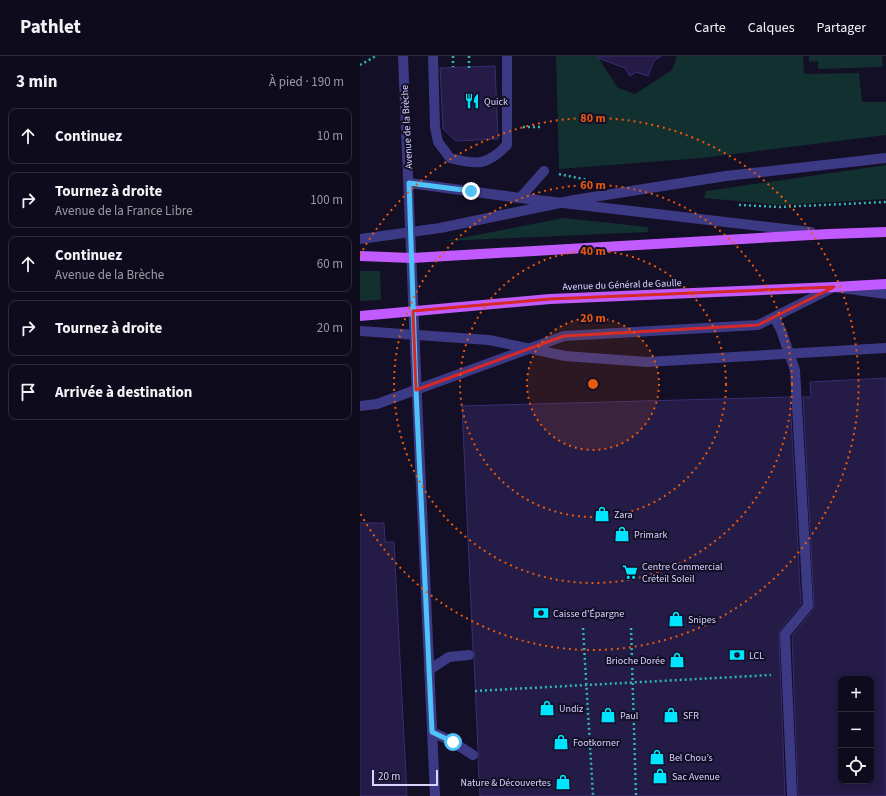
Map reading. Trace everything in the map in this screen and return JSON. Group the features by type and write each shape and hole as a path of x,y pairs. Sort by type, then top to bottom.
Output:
{"main road":[{"path":"360,256 412,258 886,232"},
{"name":"Avenue du Général de Gaulle","path":"360,316 550,298 886,284"}],"street":[{"name":"Avenue de la Brèche","path":"403,56 416,390 435,796"},
{"path":"433,56 435,127 438,142 450,158 470,163 486,162 498,155 507,145 506,56"},
{"path":"360,239 440,228 574,200 726,176 886,158"},
{"path":"520,198 544,171"},
{"path":"409,183 520,198 829,234"},
{"path":"360,406 377,404 564,336 758,326 834,287 886,294"},
{"path":"774,317 781,330 795,370 808,606 785,634 788,674 792,796"},
{"path":"360,331 489,340 565,356 647,362 886,348"},
{"path":"429,670 449,657 469,655"},
{"path":"432,732 453,742 473,755"}],"path":[{"path":"360,65 376,56"},
{"path":"453,56 453,67"},
{"path":"469,56 469,70"},
{"path":"738,205 780,207 886,202"},
{"path":"583,628 593,796"},
{"path":"631,628 636,796"},
{"path":"475,691 788,674"}],"highlighted area":[{"path":"834,287 758,325 564,336 416,390 413,311 550,299"}],"green space":[{"path":"556,56 597,56 618,88 635,94 672,70 677,56 803,56 804,74 859,73 862,102 886,102 886,135 702,158 559,169"},
{"path":"809,56 882,56 883,67 818,69 818,61 809,62"},
{"path":"886,165 886,199 779,205 704,198 706,191"},
{"path":"564,218 648,227 648,232 445,241"},
{"path":"360,271 380,271 381,300 360,301"}],"building":[{"path":"598,56 661,56 654,61 648,76 636,72 630,76 625,68 598,58"},
{"name":"Quick","path":"495,66 498,139 456,141 443,129 440,68"},
{"path":"886,378 886,796 798,796 792,636 813,610 814,606 803,397 811,397 810,382"},
{"name":"Centre Commercial Créteil Soleil","path":"790,397 801,604 780,630 779,634 785,796 480,796 475,655 473,650 462,406"},
{"path":"360,523 384,523 385,542 394,542 407,796 360,796"}],"place":[{"name":"Quick","path":"472,101"},
{"name":"Zara","path":"602,514"},
{"name":"Primark","path":"622,534"},
{"name":"Centre Commercial Créteil Soleil","path":"630,572"},
{"name":"Caisse d'Épargne","path":"541,613"},
{"name":"Snipes","path":"676,619"},
{"name":"LCL","path":"737,655"},
{"name":"Brioche Dorée","path":"677,660"},
{"name":"Undiz","path":"547,708"},
{"name":"Paul","path":"608,715"},
{"name":"SFR","path":"671,715"},
{"name":"Footkorner","path":"561,742"},
{"name":"Bel Chou’s","path":"657,757"},
{"name":"Sac Avenue","path":"660,776"},
{"name":"Nature & Découvertes","path":"563,782"}],"route":[{"path":"453,742 432,732 416,390 409,183 471,191"}]}
